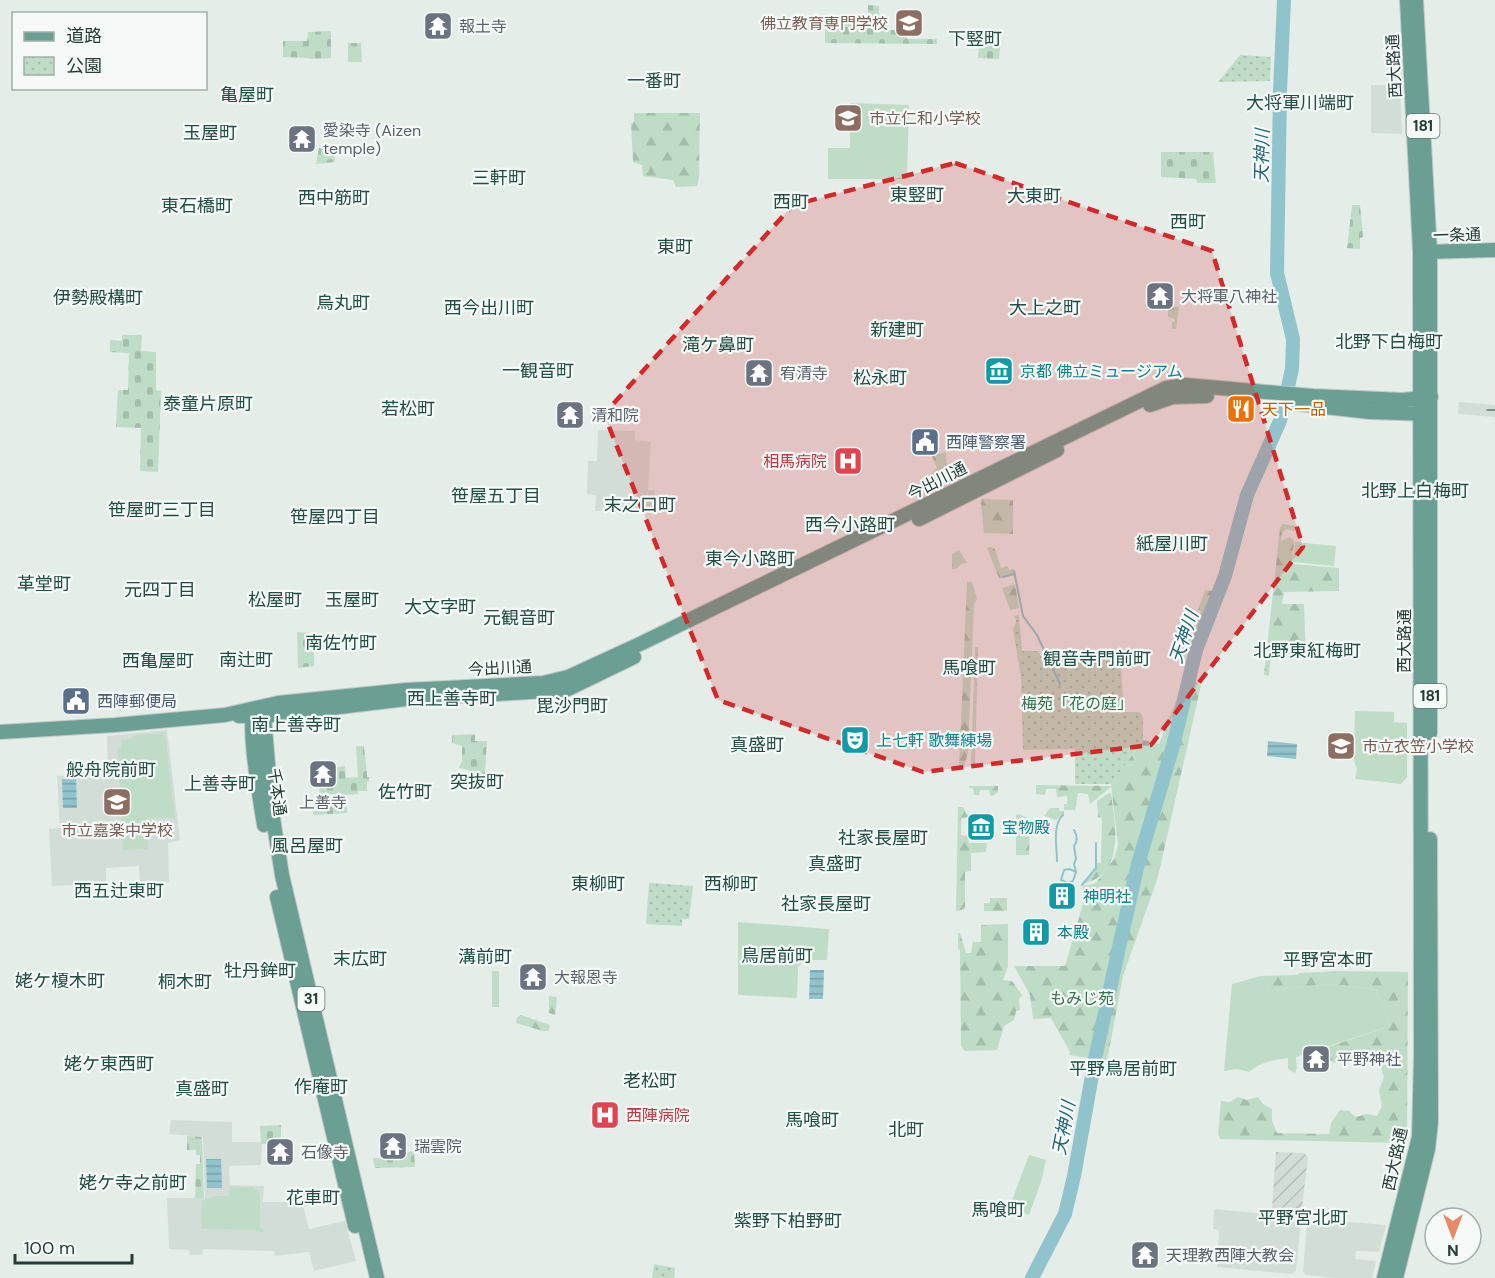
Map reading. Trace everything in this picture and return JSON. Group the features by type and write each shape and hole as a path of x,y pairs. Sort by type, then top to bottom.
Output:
{"main road":[{"name":"西大路通","path":"1407,0 1425,252"},
{"name":"西大路通","path":"1384,1278 1419,1137 1425,252 1416,0"},
{"name":"一条通","path":"1425,252 1495,250"},
{"name":"今出川通","path":"0,732 104,726 406,699 566,690 1158,401 1196,395 1403,400 1425,398"},
{"name":"今出川通","path":"1286,398 1370,412 1425,414"},
{"name":"西大路通","path":"1396,1278 1428,1149 1431,1122 1425,414"},
{"name":"千本通","path":"257,713 259,792 273,877 368,1278"},
{"name":"千本通","path":"257,713 282,875 377,1278"}],"highlighted area":[{"path":"955,163 1212,251 1303,547 1151,745 923,772 718,700 604,414 793,205"}],"shaded area":[{"path":"1371,85 1400,85 1402,134 1371,133"},
{"path":"1459,402 1495,405 1495,417 1458,414"},
{"path":"598,430 635,431 635,440 651,442 648,490 655,490 654,511 595,511 596,495 587,494 588,461 597,461"},
{"name":"市立嘉楽中学校","path":"167,730 180,840 168,843 169,882 140,883 139,866 106,868 106,884 52,886 49,829 60,828 57,776 108,773 107,736"},
{"path":"171,1120 232,1122 232,1142 260,1142 262,1144 261,1165 229,1166 230,1185 264,1186 263,1202 302,1202 309,1229 345,1221 356,1261 314,1271 309,1252 275,1256 274,1251 203,1249 202,1255 190,1255 189,1250 169,1249 167,1198 205,1198 203,1137 169,1134"},
{"path":"1276,1152 1304,1153 1308,1157 1302,1208 1298,1211 1272,1208"},
{"path":"1214,1209 1298,1217 1301,1221 1296,1271 1292,1274 1217,1267 1219,1230 1213,1229"},
{"path":"1312,1219 1386,1225 1379,1252 1356,1251 1355,1259 1376,1261 1372,1278 1306,1275 1303,1271 1307,1224"}],"green space":[{"path":"868,5 879,6 882,30 907,30 907,39 937,39 937,44 825,43 825,21 868,22"},
{"path":"331,31 331,58 283,57 283,41 307,41 308,32"},
{"path":"980,36 1001,38 999,59 978,58"},
{"path":"348,43 361,43 362,62 348,62"},
{"path":"1240,55 1271,57 1270,81 1218,82"},
{"path":"850,103 909,105 907,179 828,179 828,148 850,148"},
{"path":"634,113 700,113 697,186 676,187 673,180 643,176 642,165 633,162 631,123 634,122"},
{"path":"319,148 334,148 335,162 316,164"},
{"path":"1161,152 1213,152 1216,183 1197,183 1196,179 1161,177"},
{"path":"1352,205 1360,205 1363,237 1360,238 1360,249 1347,248"},
{"path":"1168,307 1179,307 1176,329 1172,329 1172,322 1175,322 1175,319 1168,317"},
{"path":"122,335 142,335 141,351 156,352 156,390 161,391 158,472 140,471 141,428 116,427 118,390 128,390 129,353 110,352 110,340 122,341"},
{"path":"946,453 948,477 938,484 924,482 937,468 931,454"},
{"path":"982,499 1013,500 1013,534 984,533"},
{"path":"1282,524 1297,526 1294,531 1286,529 1281,541 1289,537 1294,541 1292,564 1339,568 1339,591 1284,592 1282,604 1304,604 1306,656 1271,655 1269,676 1264,675"},
{"path":"1295,542 1336,546 1334,566 1293,562"},
{"path":"987,548 995,549 1001,568 1008,566 1009,570 1013,569 1014,575 999,578"},
{"path":"959,550 967,563 952,569 952,554"},
{"path":"967,582 972,582 977,599 974,604 968,752 964,767 959,766"},
{"path":"1015,584 1019,608 1010,610 1002,588"},
{"name":"もみじ苑","path":"1217,585 1186,675 1201,685 1158,877 1123,976 1107,1061 1069,1055 1070,1052 1051,1018 1033,1019 1030,995 1014,966 1065,966 1085,897 1082,893 1083,886 1096,883 1114,859 1118,845 1111,784 1143,740 1159,744 1183,683 1187,657 1201,611 1198,610 1205,590 1212,591"},
{"name":"梅苑「花の庭」","path":"1019,615 1022,651 1038,651 1046,666 1058,662 1058,655 1120,655 1124,712 1140,712 1143,718 1143,740 1111,784 1075,784 1075,749 1023,750 1021,678 1013,629 1016,622 1015,616"},
{"path":"297,632 312,635 311,651 314,651 314,666 298,668"},
{"path":"975,647 978,647 975,767 971,765"},
{"path":"1355,711 1394,712 1394,722 1407,723 1407,777 1401,784 1355,779 1357,769 1354,761"},
{"path":"165,733 175,818 147,818 148,849 123,850 118,752 121,740 131,739 135,735"},
{"path":"475,734 475,741 487,741 484,786 479,785 479,773 459,768 462,761 462,746 452,743 452,735"},
{"path":"356,746 364,746 367,777 369,777 367,791 346,795 347,813 313,815 313,809 321,808 319,786 333,785 331,768 345,766 346,778 358,777"},
{"path":"1036,785 1111,787 1090,804 1088,794 1078,793 1075,810 1064,810 1067,796 1057,797 1056,789 1046,789 1045,795 1036,794"},
{"path":"969,786 998,786 998,792 993,796 990,795 989,790 980,790 979,795 974,795 973,788"},
{"path":"1109,793 1115,821 1111,860 1105,871 1096,879 1082,884 1094,873 1096,863 1101,863 1102,818 1098,817 1097,801"},
{"path":"958,807 963,807 969,817 961,818 961,835 968,836 969,843 987,843 986,852 971,853 971,871 965,872 965,907 956,911"},
{"path":"1050,808 1059,808 1059,811 1064,811 1064,813 1056,820 1044,816"},
{"path":"1016,815 1030,819 1029,855 1016,855"},
{"path":"649,883 693,886 689,919 682,919 682,926 646,924"},
{"path":"990,898 1007,898 1007,911 984,911 984,903 990,903"},
{"path":"738,922 829,929 827,960 805,960 798,967 797,998 738,995"},
{"path":"1008,924 1008,966 1003,980 1012,981 1022,995 1019,999 1020,1010 1016,1011 1014,1020 1004,1026 997,1050 965,1051 961,1046 958,933 960,933 966,953 971,953 973,942 981,942 981,925"},
{"path":"492,971 499,971 499,1007 492,1007"},
{"path":"1338,971 1408,972 1407,1138 1402,1143 1220,1139 1218,1134 1221,1101 1230,1102 1238,1097 1247,1100 1258,1097 1263,1104 1272,1109 1272,1121 1277,1133 1329,1134 1331,1123 1340,1110 1349,1111 1356,1117 1367,1114 1377,1116 1382,1106 1379,1090 1384,1077 1380,1065 1368,1053 1355,1059 1334,1063 1323,1056 1308,1054 1390,1026 1376,990 1333,984 1270,990 1261,976"},
{"path":"1261,976 1270,990 1333,984 1376,990 1390,1026 1296,1057 1295,1073 1288,1069 1288,1058 1262,1064 1249,1072 1237,1069 1224,1071 1232,984"},
{"path":"549,996 557,997 555,1015 549,1013"},
{"path":"521,1015 550,1025 549,1031 516,1023 517,1017"},
{"path":"281,1125 281,1144 261,1144 260,1126"},
{"path":"187,1136 202,1137 204,1198 195,1198 196,1164 200,1164 200,1155 196,1155 196,1150 187,1150"},
{"path":"414,1151 415,1167 375,1168 373,1158 396,1159 398,1154"},
{"path":"1029,1155 1046,1160 1029,1215 1009,1208"},
{"path":"230,1187 252,1187 260,1193 260,1228 263,1232 201,1229 202,1201 213,1196 229,1196"},
{"path":"654,1264 675,1268 674,1278 652,1278"}],"water":[{"path":"1268,741 1297,744 1296,759 1267,756"},
{"path":"62,779 76,779 77,808 63,808"},
{"path":"810,970 824,970 823,999 809,999"},
{"path":"206,1159 221,1159 222,1188 207,1188"}],"waterway":[{"name":"天神川","path":"1032,1278 1065,1214 1095,1059 1138,864 1173,746 1196,650 1225,576 1247,495 1280,421 1292,369 1293,339 1277,273 1284,0"},
{"path":"1014,571 1023,616 1037,635 1060,684"},
{"path":"1003,577 1014,574"},
{"path":"1057,861 1056,830 1063,815"},
{"path":"1063,885 1073,881 1076,872 1074,846 1077,838 1074,830"},
{"path":"1082,885 1096,868 1096,843"},
{"path":"1070,884 1061,880 1064,870 1069,869 1076,872"}],"tram line":[{"path":"1487,410 1495,410"}],"place":[{"name":"佛立教育専門学校","path":"909,23"},
{"name":"報土寺","path":"438,26"},
{"name":"市立仁和小学校","path":"848,118"},
{"name":"愛染寺 (Aizen temple)","path":"302,139"},
{"name":"大将軍八神社","path":"1160,296"},
{"name":"京都 佛立ミュージアム","path":"999,371"},
{"name":"宥清寺","path":"759,373"},
{"name":"天下一品","path":"1241,409"},
{"name":"清和院","path":"570,415"},
{"name":"西陣警察署","path":"925,442"},
{"name":"相馬病院","path":"848,461"},
{"name":"西陣郵便局","path":"76,701"},
{"name":"上七軒 歌舞練場","path":"855,740"},
{"name":"市立衣笠小学校","path":"1341,746"},
{"name":"上善寺","path":"323,774"},
{"name":"市立嘉楽中学校","path":"117,802"},
{"name":"宝物殿","path":"981,827"},
{"name":"神明社","path":"1062,896"},
{"name":"本殿","path":"1036,932"},
{"name":"大報恩寺","path":"533,977"},
{"name":"平野神社","path":"1316,1059"},
{"name":"西陣病院","path":"605,1115"},
{"name":"瑞雲院","path":"393,1146"},
{"name":"石像寺","path":"280,1152"},
{"name":"天理教西陣大教会","path":"1145,1255"}],"district":[{"name":"下竪町","path":"975,39"},
{"name":"一番町","path":"654,81"},
{"name":"亀屋町","path":"247,95"},
{"name":"大将軍川端町","path":"1300,103"},
{"name":"玉屋町","path":"210,133"},
{"name":"三軒町","path":"499,178"},
{"name":"東竪町","path":"917,195"},
{"name":"大東町","path":"1034,196"},
{"name":"西中筋町","path":"334,198"},
{"name":"西町","path":"791,202"},
{"name":"東石橋町","path":"197,206"},
{"name":"西町","path":"1188,222"},
{"name":"東町","path":"675,247"},
{"name":"伊勢殿構町","path":"98,298"},
{"name":"烏丸町","path":"343,303"},
{"name":"西今出川町","path":"489,308"},
{"name":"大上之町","path":"1045,308"},
{"name":"新建町","path":"897,330"},
{"name":"北野下白梅町","path":"1389,342"},
{"name":"滝ケ鼻町","path":"718,345"},
{"name":"一観音町","path":"538,371"},
{"name":"松永町","path":"880,378"},
{"name":"泰童片原町","path":"208,404"},
{"name":"若松町","path":"408,409"},
{"name":"北野上白梅町","path":"1415,491"},
{"name":"笹屋五丁目","path":"496,496"},
{"name":"末之口町","path":"640,505"},
{"name":"笹屋町三丁目","path":"162,510"},
{"name":"笹屋四丁目","path":"335,517"},
{"name":"西今小路町","path":"850,525"},
{"name":"紙屋川町","path":"1172,544"},
{"name":"東今小路町","path":"750,559"},
{"name":"革堂町","path":"44,584"},
{"name":"元四丁目","path":"160,590"},
{"name":"松屋町","path":"275,600"},
{"name":"玉屋町","path":"352,600"},
{"name":"大文字町","path":"440,607"},
{"name":"元観音町","path":"519,618"},
{"name":"南佐竹町","path":"341,643"},
{"name":"北野東紅梅町","path":"1307,651"},
{"name":"観音寺門前町","path":"1097,659"},
{"name":"南辻町","path":"246,660"},
{"name":"西亀屋町","path":"158,661"},
{"name":"馬喰町","path":"969,668"},
{"name":"西上善寺町","path":"452,699"},
{"name":"毘沙門町","path":"572,706"},
{"name":"南上善寺町","path":"296,725"},
{"name":"真盛町","path":"757,745"},
{"name":"般舟院前町","path":"111,770"},
{"name":"突抜町","path":"477,782"},
{"name":"上善寺町","path":"220,784"},
{"name":"佐竹町","path":"405,792"},
{"name":"社家長屋町","path":"883,838"},
{"name":"風呂屋町","path":"307,846"},
{"name":"真盛町","path":"835,864"},
{"name":"東柳町","path":"598,884"},
{"name":"西柳町","path":"731,884"},
{"name":"西五辻東町","path":"119,891"},
{"name":"社家長屋町","path":"826,904"},
{"name":"鳥居前町","path":"777,956"},
{"name":"溝前町","path":"485,957"},
{"name":"末広町","path":"360,959"},
{"name":"平野宮本町","path":"1328,960"},
{"name":"牡丹鉾町","path":"260,971"},
{"name":"姥ケ榎木町","path":"60,981"},
{"name":"桐木町","path":"185,982"},
{"name":"姥ケ東西町","path":"109,1064"},
{"name":"平野鳥居前町","path":"1123,1069"},
{"name":"老松町","path":"650,1081"},
{"name":"作庵町","path":"321,1087"},
{"name":"真盛町","path":"202,1089"},
{"name":"馬喰町","path":"812,1120"},
{"name":"北町","path":"906,1130"},
{"name":"姥ケ寺之前町","path":"133,1183"},
{"name":"花車町","path":"313,1198"},
{"name":"馬喰町","path":"998,1210"},
{"name":"平野宮北町","path":"1303,1218"},
{"name":"紫野下柏野町","path":"788,1221"}]}
